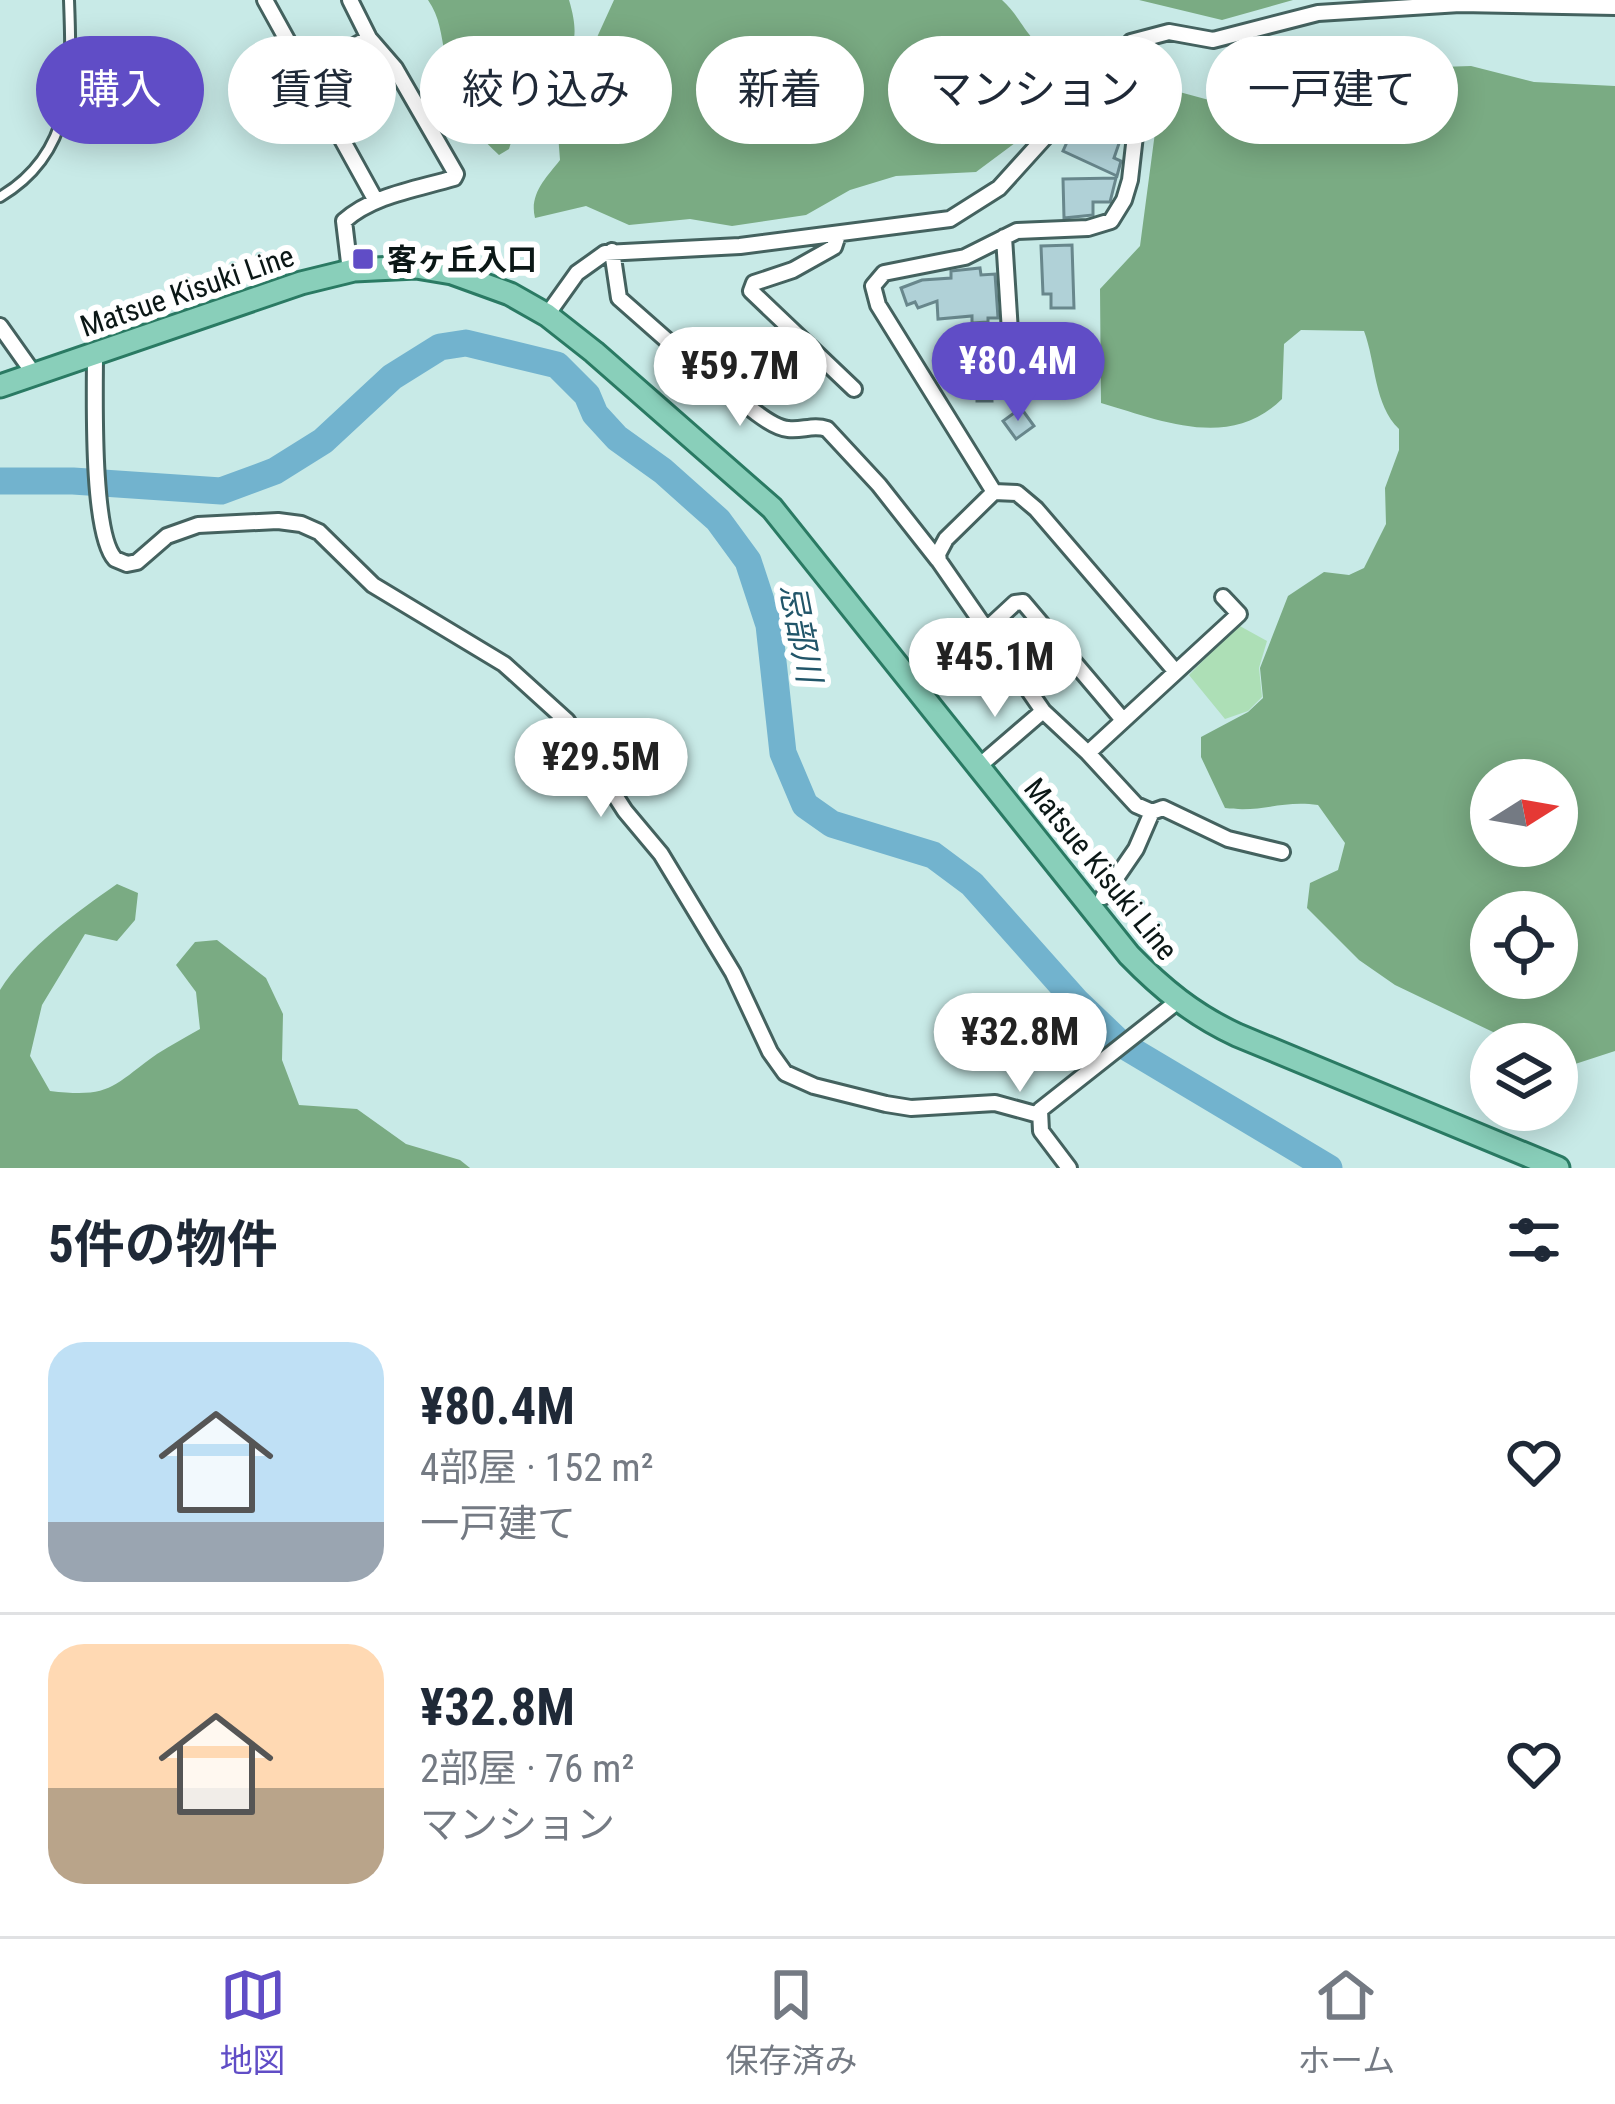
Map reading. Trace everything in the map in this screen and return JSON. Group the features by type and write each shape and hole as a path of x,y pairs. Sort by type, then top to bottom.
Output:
{"main road":[{"name":"Matsue Kisuki Line","path":"0,386 301,283 350,271 416,268 452,273 510,294 547,315 639,389 772,508 1129,955 1178,1001 1237,1035 1558,1168"}],"street":[{"path":"265,0 285,36"},
{"path":"350,0 368,36"},
{"path":"1156,36 1169,32 1214,40 1318,13 1460,4 1615,8"},
{"path":"350,271 344,221 376,201 456,174 396,70"},
{"path":"344,144 376,201"},
{"path":"547,315 577,273 612,251 740,246 950,219 986,200 1038,144"},
{"path":"994,492 878,305 873,286 884,273 965,257 1023,230 1102,226 1118,213 1130,180 1133,144"},
{"path":"838,235 833,247 793,270 754,283 751,291 854,389"},
{"path":"1004,237 1014,395"},
{"path":"612,251 620,298 695,365 769,421 791,430 827,429 880,485 940,561 1043,711 1136,805 1152,812 1163,808 1228,838 1282,852"},
{"path":"0,326 34,374"},
{"path":"95,354 100,500 107,550 115,559 128,564 145,558 160,540 189,526 278,521 319,532 373,585 504,664 567,721 625,811 661,854 733,973 770,1052 785,1073 814,1086 886,1104 911,1108 995,1102 1039,1115"},
{"path":"940,561 938,554 946,538 994,492 1017,493 1176,673"},
{"path":"1088,753 1239,614 1222,597"},
{"path":"988,628 1015,603 1023,602 1124,720"},
{"path":"979,766 1043,711"},
{"path":"1102,897 1136,849 1152,812"},
{"path":"1069,1168 1042,1131 1039,1115 1050,1101 1178,1001"}],"lane":[{"path":"0,197 31,173 60,133 71,39 69,0"}],"green space":[{"path":"428,0 569,0 574,35 441,36"},
{"path":"614,0 1002,0 1031,36 888,36 888,144 1014,144 976,172 896,176 850,190 806,215 732,226 690,219 629,225 586,206 535,218 537,194 560,160 559,144 672,144 672,36 598,36"},
{"path":"1139,0 1293,0 1222,20"},
{"path":"1458,66 1534,82 1615,86 1615,1051 1578,1063 1578,1023 1474,1023 1395,985 1359,960 1307,908 1310,883 1338,870 1345,843 1318,805 1225,808 1201,757 1201,737 1248,712 1263,698 1260,668 1288,596 1324,572 1349,575 1364,568 1386,524 1385,488 1399,450 1399,429 1380,396 1364,331 1301,330 1284,344 1282,399 1240,424 1194,427 1101,403 1100,289 1140,246 1153,144 1182,144 1182,93 1206,99 1206,144 1458,144"},
{"path":"488,144 510,144 509,149 499,155"},
{"path":"1238,625 1267,641 1259,668 1262,697 1248,711 1225,719 1189,675"},
{"path":"117,884 138,893 135,920 117,941 85,934 42,1005 30,1056 50,1091 86,1093 109,1088 200,1029 196,992 176,965 195,942 217,940 266,978 283,1014 282,1060 299,1105 357,1109 406,1144 460,1160 470,1168 0,1168 0,990 38,945"}],"building":[{"path":"1066,144 1119,144 1114,158 1121,161 1117,176 1063,151"},
{"path":"1116,178 1110,202 1093,202 1093,215 1064,218 1063,179"},
{"path":"1072,245 1074,308 1051,308 1051,294 1043,294 1041,246"},
{"path":"980,268 981,275 995,274 998,318 972,323 972,316 938,319 937,301 918,308 915,302 907,305 901,288 922,280 951,278 951,271"},
{"path":"1080,329 1083,382 1071,383 1070,372 1054,373 1052,330"},
{"path":"996,359 992,401 977,401 977,380 964,381 963,360"},
{"path":"1021,408 1034,426 1016,439 1003,421"}],"waterway":[{"name":"忌部川","path":"0,481 221,491 275,471 323,441 392,377 440,347 466,343 557,365 587,395 595,414 617,438 718,520 748,561 769,625 783,753 805,805 832,824 933,855 972,884 1076,1001 1121,1044 1329,1168"}],"place":[{"name":"客ヶ丘入口","path":"363,259"}]}
